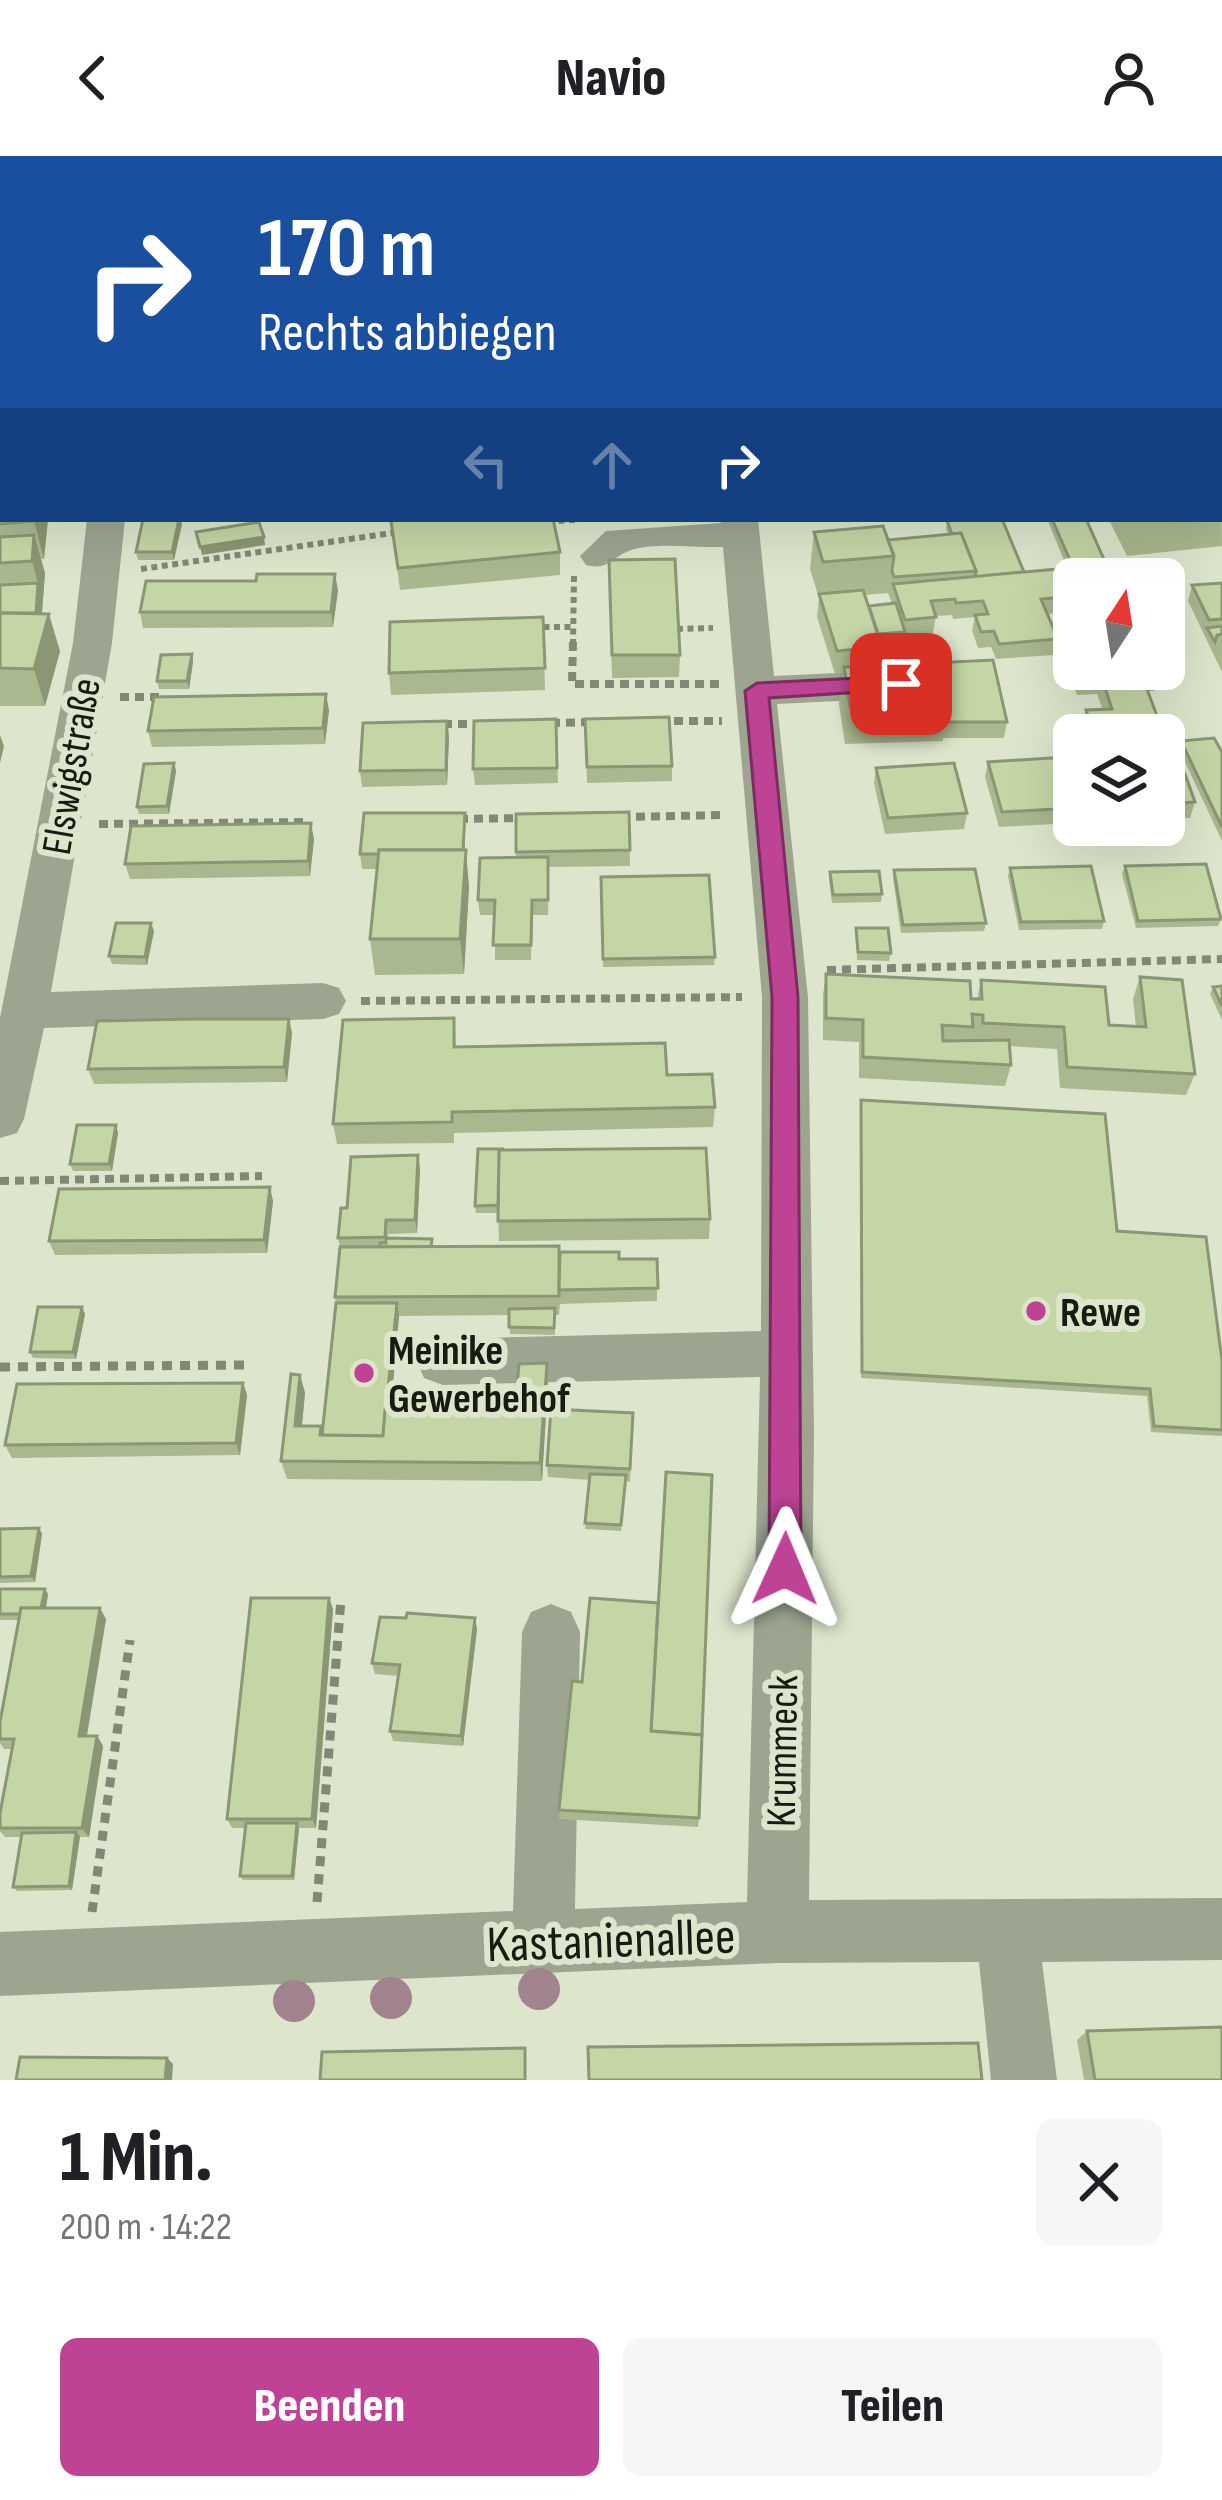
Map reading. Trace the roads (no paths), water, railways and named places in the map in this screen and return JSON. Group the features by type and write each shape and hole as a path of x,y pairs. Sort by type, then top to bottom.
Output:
{"street":[{"name":"Elswigstraße","path":"0,1119 26,1011 60,825 104,575 106,522"},
{"path":"582,553 620,539 740,526"},
{"name":"Krummeck","path":"740,526 784,984 786,1353 777,1932"},
{"path":"758,698 901,684"},
{"path":"26,1011 323,1001"},
{"path":"443,1362 786,1353"},
{"path":"543,1941 551,1632"},
{"path":"1007,1928 1024,2080"},
{"name":"Kastanienallee","path":"0,1964 777,1932 1222,1929"}],"place":[{"name":"Rewe","path":"1036,1311"},
{"name":"Meinike Gewerbehof","path":"364,1373"}]}
